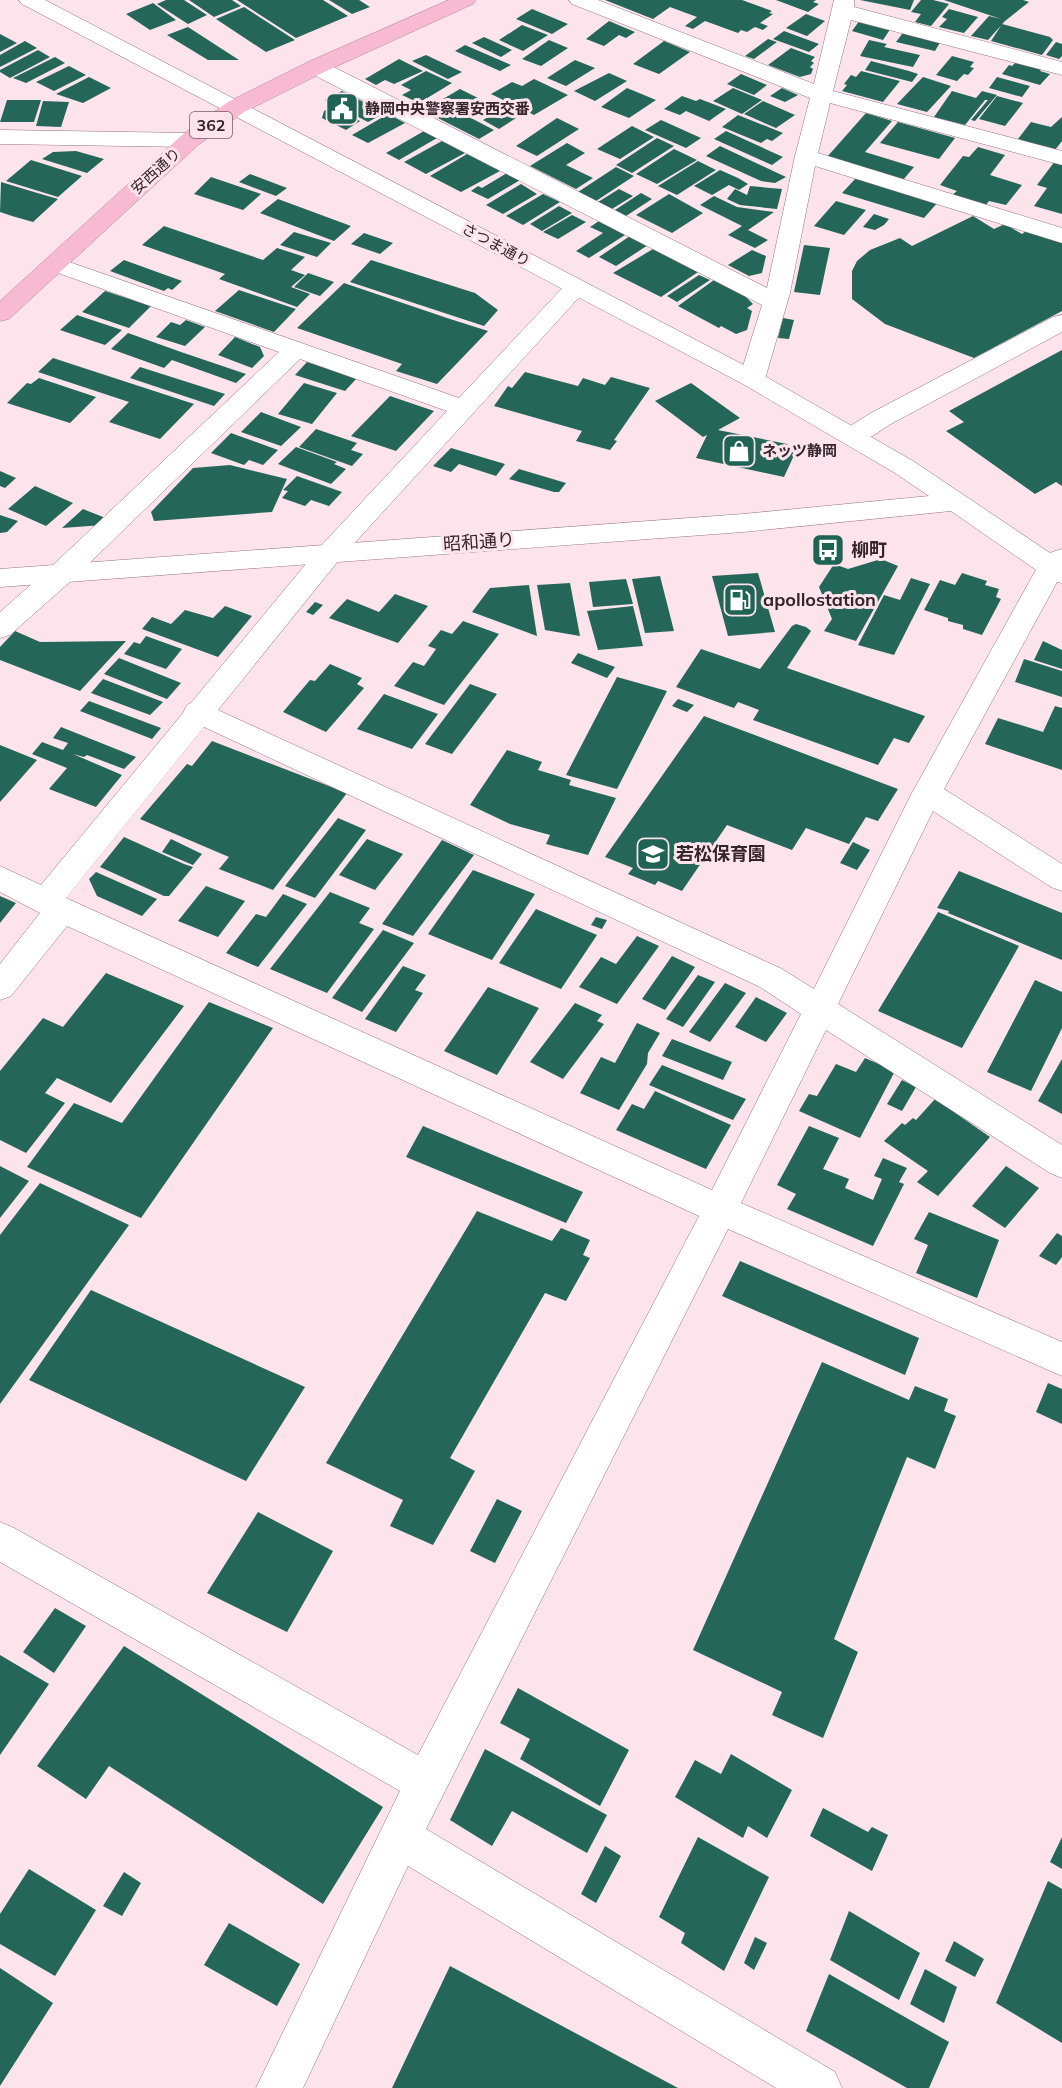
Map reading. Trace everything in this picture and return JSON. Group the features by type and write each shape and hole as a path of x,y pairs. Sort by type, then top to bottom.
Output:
{"highway":[{"name":"362","path":"236,107 316,67 466,0"}],"street":[{"path":"579,0 820,94 1062,158"},
{"name":"さつま通り","path":"37,1 752,379 853,436 1059,566"},
{"path":"752,379 775,302 820,94 844,6 1062,69"},
{"path":"316,67 775,302"},
{"path":"0,314 190,140 236,107"},
{"path":"0,137 190,140"},
{"path":"806,156 1062,236"},
{"path":"55,264 463,408"},
{"path":"0,987 53,905 197,712 328,554 576,287"},
{"path":"853,436 880,419 1062,322"},
{"path":"0,628 62,573 296,349"},
{"name":"昭和通り","path":"0,578 743,523 957,502"},
{"path":"279,2088 426,1783 720,1210 927,793 1059,566"},
{"path":"197,712 771,978 1062,1163"},
{"path":"927,793 1062,879"},
{"path":"0,878 53,905 720,1210 1062,1359"},
{"path":"0,1541 426,1783"},
{"path":"400,1837 819,2088"}],"building":[{"path":"166,0 184,0 207,15 188,24 157,4"},
{"path":"189,0 232,0 241,6 214,17"},
{"path":"237,0 323,0 348,16 296,38"},
{"path":"329,0 359,0 370,7 352,14"},
{"path":"605,0 742,0 772,11 769,13 773,14 760,23 768,26 763,30 755,27 747,32 741,30 738,33 705,21 693,29 685,26 697,17 670,7 653,19"},
{"path":"776,0 816,0 813,2 819,4 808,12"},
{"path":"860,0 914,0 910,10"},
{"path":"921,0 949,4 931,26 915,22 921,14 911,12"},
{"path":"944,0 1023,0 1029,2 1005,21 988,40 971,36 989,16 1001,19"},
{"path":"153,3 176,20 150,30 126,14"},
{"path":"244,7 295,40 266,52 216,19"},
{"path":"532,9 568,24 552,34 516,19"},
{"path":"949,9 978,17 964,33 939,27 947,19 942,17"},
{"path":"806,14 825,21 807,36 786,28"},
{"path":"860,20 891,28 883,40 852,31"},
{"path":"609,21 635,32 626,38 619,35 604,46 586,39"},
{"path":"1002,24 1050,37 1053,40 1042,55 991,41"},
{"path":"522,25 548,35 523,51 499,40"},
{"path":"188,27 239,60 208,60 167,35"},
{"path":"905,30 942,39 935,51 896,42"},
{"path":"784,31 819,44 809,52 773,39"},
{"path":"0,34 17,43 0,52"},
{"path":"484,37 512,50 501,57 472,43"},
{"path":"768,39 777,42 754,59 745,56"},
{"path":"549,40 568,48 541,66 522,59"},
{"path":"869,40 887,44 884,47 920,55 913,67 860,56"},
{"path":"25,41 37,48 0,67 0,55"},
{"path":"664,41 690,52 659,74 633,64"},
{"path":"1056,42 1062,44 1062,56 1059,59 1046,55"},
{"path":"465,45 511,65 500,71 455,51"},
{"path":"791,48 815,57 811,61 814,63 810,67 813,69 811,74 800,77 768,65"},
{"path":"38,50 50,57 10,78 0,72 0,70"},
{"path":"426,55 462,72 448,79 412,61"},
{"path":"952,56 974,62 970,67 974,68 968,75 964,74 957,81 936,75"},
{"path":"55,57 65,63 26,83 13,78"},
{"path":"399,59 423,71 394,84 385,80 376,85 365,79"},
{"path":"575,60 595,68 566,86 547,78"},
{"path":"871,61 918,74 912,82 865,70"},
{"path":"1017,61 1042,68 1040,71 1050,74 1040,85 1002,74 1009,65 1012,66"},
{"path":"69,66 86,75 54,91 36,82"},
{"path":"426,71 452,83 419,103 402,95 411,90 401,85"},
{"path":"861,71 900,81 883,102 842,91 851,75 856,77"},
{"path":"609,73 627,81 595,101 574,91"},
{"path":"741,74 767,85 754,95 727,84"},
{"path":"89,77 111,88 83,103 56,94"},
{"path":"923,77 951,86 927,112 897,104"},
{"path":"997,77 1030,86 1022,97 989,88"},
{"path":"534,79 568,95 534,115 491,94 512,82 522,86"},
{"path":"627,88 656,100 629,118 601,107"},
{"path":"733,88 762,100 742,114 713,101"},
{"path":"782,88 798,95 785,102 770,96"},
{"path":"460,89 496,107 479,116 443,99"},
{"path":"342,91 385,113 368,122 325,100"},
{"path":"952,91 976,98 982,91 997,95 975,121 971,120 988,100 985,100 965,125 934,117"},
{"path":"682,96 696,101 700,99 726,109 709,121 686,111 680,115 664,109"},
{"path":"997,96 1023,103 1005,126 979,119"},
{"path":"7,100 41,100 34,122 0,122"},
{"path":"43,101 69,102 61,127 36,126"},
{"path":"763,101 795,115 776,128 744,114"},
{"path":"446,105 494,130 479,139 430,114"},
{"path":"332,107 360,121 346,130 322,118 324,111"},
{"path":"500,110 516,118 499,129 483,120"},
{"path":"866,113 892,121 865,152 914,167 903,180 827,157"},
{"path":"388,114 405,123 368,143 352,135"},
{"path":"738,115 783,133 772,141 767,139 761,143 722,127"},
{"path":"1062,117 1062,141 1055,150 1018,139 1031,122 1051,127"},
{"path":"557,118 579,129 537,156 516,146"},
{"path":"661,120 701,138 686,148 645,130"},
{"path":"898,122 955,138 939,159 880,143"},
{"path":"632,126 654,137 620,159 597,149"},
{"path":"424,131 437,138 399,160 386,153"},
{"path":"726,131 783,157 772,165 714,139"},
{"path":"657,138 674,146 632,173 616,165"},
{"path":"442,141 465,153 426,174 404,162"},
{"path":"567,143 585,153 566,165 593,178 576,189 530,166"},
{"path":"720,146 786,177 775,183 761,181 706,156"},
{"path":"978,147 1005,155 990,175 1022,185 1006,205 989,201 986,205 952,195 957,191 940,185 963,156 969,157"},
{"path":"674,149 697,160 657,184 636,174"},
{"path":"76,151 104,159 87,173 42,159 53,152"},
{"path":"467,154 500,171 461,192 430,176"},
{"path":"31,160 82,176 58,197 6,181"},
{"path":"698,161 716,170 677,195 658,186"},
{"path":"1055,161 1062,163 1062,214 1034,206 1047,188 1037,185"},
{"path":"616,167 634,176 596,201 578,192"},
{"path":"720,170 748,184 739,190 729,185 712,195 694,186"},
{"path":"507,173 520,180 488,199 471,191 478,186 482,188"},
{"path":"250,174 287,188 276,196 239,182"},
{"path":"211,177 261,194 243,210 194,194"},
{"path":"857,177 938,202 924,218 842,193"},
{"path":"1,182 58,199 33,222 12,216 0,212"},
{"path":"521,184 537,194 503,214 486,205"},
{"path":"750,186 782,189 777,209 740,205 727,199 735,189 747,195"},
{"path":"619,189 633,196 612,209 598,202"},
{"path":"641,193 652,199 626,216 615,210"},
{"path":"543,194 560,202 523,225 506,216"},
{"path":"669,194 703,213 672,233 636,215"},
{"path":"714,196 737,207 774,212 748,230 768,240 755,248 728,235 742,226 700,205"},
{"path":"278,199 351,226 334,241 260,213"},
{"path":"836,201 866,210 844,235 814,226"},
{"path":"559,206 572,213 542,231 530,224"},
{"path":"874,214 889,219 875,230 863,227"},
{"path":"572,215 586,222 558,239 543,232"},
{"path":"973,216 994,229 1005,224 1022,234 1026,231 1062,243 1062,311 974,358 885,324 852,299 852,271 857,261 870,250 900,238 912,246"},
{"path":"599,221 625,235 589,258 576,251 603,233 590,227"},
{"path":"164,226 263,260 277,248 305,257 291,270 305,275 291,287 310,294 297,307 219,279 225,274 142,245"},
{"path":"294,232 331,243 317,257 280,245"},
{"path":"364,233 393,243 380,254 351,244"},
{"path":"630,236 648,245 616,266 599,257"},
{"path":"804,245 830,248 820,295 794,292"},
{"path":"653,249 698,272 661,297 613,273"},
{"path":"752,250 766,256 762,273 749,276 728,265"},
{"path":"124,260 182,281 172,290 168,288 164,291 110,271"},
{"path":"371,260 475,293 498,310 484,326 350,282"},
{"path":"308,273 334,282 320,296 294,287"},
{"path":"699,275 710,280 677,302 667,296"},
{"path":"714,280 745,296 753,304 747,308 752,311 747,330 736,334 721,326 719,328 678,306"},
{"path":"344,283 488,331 437,384 396,371 402,364 297,328"},
{"path":"239,290 296,309 274,332 215,311"},
{"path":"105,291 151,306 129,328 82,312"},
{"path":"77,315 122,330 105,345 60,330"},
{"path":"783,318 794,320 789,339 778,338"},
{"path":"186,320 205,327 185,346 156,337 171,322 180,325"},
{"path":"128,333 246,374 236,383 172,360 164,368 111,349"},
{"path":"235,337 260,347 264,356 252,368 218,355"},
{"path":"1062,350 1062,486 1056,482 1035,494 946,431 964,422 949,411"},
{"path":"53,358 194,404 160,439 109,422 129,402 38,372"},
{"path":"307,362 357,378 345,391 295,375"},
{"path":"140,367 225,394 214,406 130,378"},
{"path":"525,372 578,386 583,378 605,385 611,377 650,388 614,440 617,441 610,450 576,441 582,431 494,406 508,386 512,388"},
{"path":"39,378 96,397 70,423 7,403 27,383 31,384"},
{"path":"304,383 337,393 312,424 278,414"},
{"path":"691,383 740,418 718,430 787,444 796,451 784,477 696,458 707,435 703,437 655,401"},
{"path":"390,396 434,411 396,451 351,436"},
{"path":"261,412 301,427 281,446 241,432"},
{"path":"316,429 357,443 351,450 363,454 352,466 299,447"},
{"path":"231,433 278,450 263,465 249,460 244,465 211,453"},
{"path":"296,447 337,462 334,464 346,469 331,484 278,464"},
{"path":"451,448 505,464 496,476 459,464 451,472 433,466"},
{"path":"230,465 287,479 272,512 154,521 151,512 193,468"},
{"path":"519,469 566,483 559,492 554,492 509,479"},
{"path":"0,471 16,478 5,488 0,486"},
{"path":"297,476 342,492 329,506 311,500 305,506 282,498 288,491 283,490"},
{"path":"35,486 73,503 46,526 8,509"},
{"path":"83,509 108,519 103,525 62,528"},
{"path":"0,515 18,521 7,532 0,533"},
{"path":"881,559 898,566 856,641 824,631 832,619 819,587 834,564 848,569"},
{"path":"758,573 775,632 728,636 712,576"},
{"path":"962,573 987,581 985,585 999,589 996,597 1001,599 982,635 963,629 963,625 948,621 948,618 924,610 940,580 955,585"},
{"path":"660,576 674,631 645,633 632,579"},
{"path":"911,578 930,584 894,655 858,645 884,595 900,600"},
{"path":"626,579 633,604 593,607 589,582"},
{"path":"570,583 580,636 545,630 537,585"},
{"path":"529,585 537,636 472,612 490,588"},
{"path":"395,594 428,606 398,643 329,618 347,599 379,612"},
{"path":"315,602 323,605 313,615 306,612"},
{"path":"225,606 252,616 218,657 142,629 152,617 171,624 185,610 213,618"},
{"path":"633,606 643,646 598,650 587,611"},
{"path":"463,621 499,634 444,705 394,686 413,662 424,666 436,649 428,646 441,630 452,634"},
{"path":"796,624 811,631 787,668 925,716 909,743 894,738 878,765 753,720 759,710 738,702 734,708 676,687 701,649 760,669 792,626"},
{"path":"15,631 40,642 126,641 80,691 0,660 0,647"},
{"path":"146,636 182,649 166,669 124,654 134,642 140,644"},
{"path":"1043,641 1062,650 1062,669 1034,660"},
{"path":"578,653 615,667 607,678 571,663"},
{"path":"119,658 181,683 167,699 104,674"},
{"path":"1024,659 1062,671 1062,697 1015,682"},
{"path":"330,664 362,678 357,684 364,688 326,732 283,712 310,680 315,681"},
{"path":"617,677 667,691 617,789 566,775"},
{"path":"103,679 163,702 150,715 91,693"},
{"path":"470,684 497,694 452,754 425,744"},
{"path":"384,694 438,714 412,749 357,729"},
{"path":"678,699 694,705 687,712 672,706"},
{"path":"89,701 161,728 152,739 80,711"},
{"path":"1055,706 1062,708 1062,770 985,744 998,718 1043,732"},
{"path":"704,716 898,789 878,821 866,817 849,844 806,828 792,850 727,825 682,891 658,881 655,885 628,874 633,868 605,857"},
{"path":"61,727 136,757 124,769 87,755 84,757 73,754 122,775 96,807 49,789 67,768 32,754 42,742 63,750 68,743 53,738"},
{"path":"212,741 347,793 273,890 219,869 229,857 140,819 187,764 192,766"},
{"path":"0,745 37,760 0,802"},
{"path":"507,750 542,762 538,770 571,780 569,785 616,798 588,855 546,844 550,835 510,824 470,805"},
{"path":"338,818 366,830 315,898 285,886"},
{"path":"124,837 193,867 169,896 164,896 100,867"},
{"path":"171,839 202,854 193,865 162,852"},
{"path":"367,839 403,854 375,890 339,875"},
{"path":"442,840 474,855 413,936 382,924"},
{"path":"853,842 870,850 857,870 840,863"},
{"path":"473,870 535,894 492,960 428,934"},
{"path":"959,871 1062,913 1062,960 948,913 949,911 937,908"},
{"path":"96,872 157,899 142,916 97,896 89,879"},
{"path":"206,886 245,901 218,937 178,921"},
{"path":"330,892 370,908 359,923 374,929 327,993 270,969"},
{"path":"283,894 307,904 258,967 226,953 256,914 266,917"},
{"path":"0,896 16,903 0,923"},
{"path":"536,909 597,935 561,989 499,963"},
{"path":"938,912 1019,946 962,1048 878,1011"},
{"path":"596,917 607,920 602,929 591,925"},
{"path":"383,930 414,943 362,1012 332,998"},
{"path":"637,936 659,946 617,1004 579,987 601,957 616,964"},
{"path":"672,956 695,967 665,1010 642,999"},
{"path":"403,966 426,975 415,990 423,993 396,1032 365,1019"},
{"path":"106,973 184,1006 111,1103 57,1078 45,1093 65,1103 26,1153 0,1140 0,1071 43,1018 63,1027"},
{"path":"698,975 715,982 683,1027 666,1019"},
{"path":"1035,980 1062,992 1062,1028 1031,1091 987,1072"},
{"path":"725,983 746,993 710,1042 689,1032"},
{"path":"488,987 539,1008 497,1075 444,1051"},
{"path":"756,997 787,1013 766,1042 735,1027"},
{"path":"209,1002 273,1028 141,1218 27,1167 74,1103 122,1123"},
{"path":"575,1003 602,1015 597,1021 604,1024 563,1079 530,1062"},
{"path":"637,1023 660,1033 648,1053 647,1064 619,1110 580,1093 601,1057 615,1063"},
{"path":"672,1039 732,1062 723,1080 662,1056"},
{"path":"865,1058 895,1071 860,1138 799,1111 809,1094 817,1096 836,1064 856,1072"},
{"path":"1062,1059 1062,1114 1038,1101"},
{"path":"662,1065 746,1099 733,1120 649,1085"},
{"path":"902,1080 916,1087 902,1111 887,1104"},
{"path":"655,1091 731,1125 706,1169 616,1130 632,1104 644,1109"},
{"path":"935,1099 990,1137 938,1196 917,1182 928,1171 884,1141 902,1123 905,1125 913,1118 916,1120"},
{"path":"423,1126 583,1192 566,1223 406,1157"},
{"path":"809,1126 839,1138 823,1169 849,1179 845,1188 873,1200 882,1179 874,1176 883,1158 907,1168 899,1182 904,1184 873,1246 787,1209 796,1194 777,1185"},
{"path":"0,1166 29,1181 0,1218"},
{"path":"1006,1166 1039,1188 1005,1228 972,1206"},
{"path":"40,1183 129,1225 0,1404 0,1235"},
{"path":"477,1211 552,1241 561,1228 590,1240 583,1255 590,1258 566,1301 545,1293 450,1458 475,1471 433,1545 390,1526 403,1500 326,1463"},
{"path":"929,1212 999,1240 977,1298 916,1273 928,1245 914,1239"},
{"path":"1057,1233 1062,1236 1062,1257 1056,1265 1039,1256"},
{"path":"740,1261 919,1338 905,1375 722,1296"},
{"path":"91,1290 305,1387 246,1481 29,1380"},
{"path":"822,1362 909,1400 915,1386 948,1399 944,1411 956,1416 935,1469 907,1457 834,1639 858,1652 823,1738 772,1715 782,1692 693,1650"},
{"path":"1048,1383 1062,1389 1062,1424 1036,1412"},
{"path":"497,1499 522,1511 495,1563 470,1551"},
{"path":"258,1512 333,1551 287,1632 207,1593"},
{"path":"55,1608 86,1626 54,1673 23,1652"},
{"path":"124,1646 383,1807 323,1904 109,1766 86,1799 37,1766"},
{"path":"0,1655 49,1684 0,1755"},
{"path":"518,1688 629,1750 600,1806 520,1759 530,1739 500,1723"},
{"path":"485,1749 607,1815 587,1853 512,1811 492,1846 450,1820"},
{"path":"731,1754 792,1790 767,1838 748,1826 743,1838 675,1797 695,1760 721,1774"},
{"path":"823,1808 868,1832 872,1827 888,1835 872,1871 810,1836"},
{"path":"698,1837 769,1877 724,1971 681,1943 685,1933 659,1917"},
{"path":"1062,1837 1062,1869 1050,1862"},
{"path":"605,1846 621,1856 596,1903 581,1894"},
{"path":"29,1869 96,1910 55,1976 0,1944 0,1914"},
{"path":"124,1872 141,1883 122,1916 103,1906"},
{"path":"1048,1881 1062,1889 1062,2043 996,2003"},
{"path":"849,1911 920,1953 899,2000 830,1960"},
{"path":"229,1923 300,1964 277,2006 204,1965"},
{"path":"755,1937 767,1943 754,1970 744,1963"},
{"path":"954,1941 984,1959 975,1977 945,1961"},
{"path":"450,1966 678,2088 392,2088"},
{"path":"0,1968 53,2003 0,2086"},
{"path":"925,1969 957,1987 944,2023 910,2004"},
{"path":"829,1974 949,2042 929,2088 907,2088 806,2031"}],"place":[{"name":"静岡中央警察署安西交番","path":"342,109"},
{"name":"ネッツ静岡","path":"739,451"},
{"name":"柳町","path":"828,550"},
{"name":"apollostation","path":"740,600"},
{"name":"若松保育園","path":"653,854"}]}
